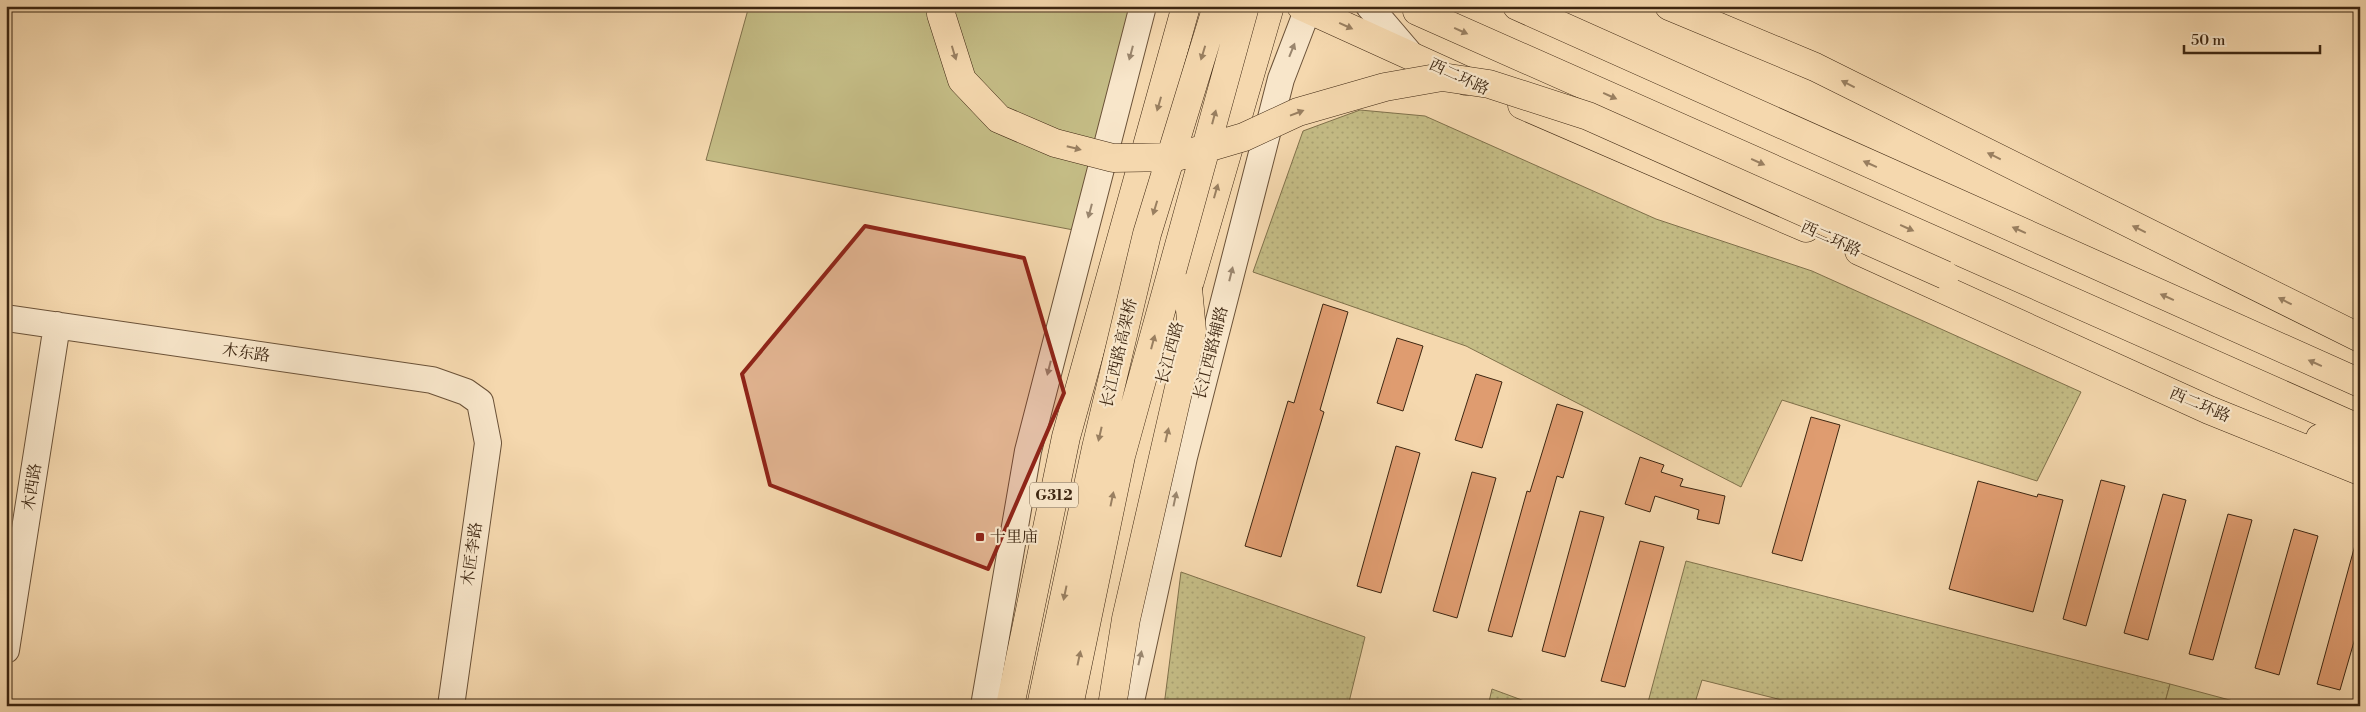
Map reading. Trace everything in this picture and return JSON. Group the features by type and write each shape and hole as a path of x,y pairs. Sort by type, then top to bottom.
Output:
{"highway":[{"path":"942,6 941,14 962,80 999,119 1055,143 1113,158 1176,158 1244,137 1298,112 1386,87 1442,77 1489,84 1588,116 1945,275 2233,407 2342,446 2360,450"},
{"name":"G312","path":"1010,706 1066,436 1186,6"},
{"name":"长江西路高架桥","path":"1041,706 1096,448 1147,234 1217,6"},
{"name":"长江西路高架桥","path":"1069,706 1121,456 1245,6"},
{"name":"长江西路","path":"1092,706 1143,453 1188,288 1270,6"},
{"path":"1517,6 2360,383"},
{"path":"1669,6 1815,67 2360,338"},
{"name":"西二环路","path":"1306,7 1500,96 1817,232 2209,410 2360,471"},
{"path":"1417,11 2360,429"},
{"path":"995,706 1001,665 1048,445 1108,286"},
{"path":"1112,706 1126,619 1192,332 1188,288"}],"street":[{"path":"1369,6 1410,54"},
{"name":"长江西路辅路","path":"1130,706 1184,458 1280,78 1306,7"},
{"path":"984,706 1028,452 1139,9"},
{"name":"木东路","path":"6,318 432,380 466,392 480,402"},
{"name":"木西路","path":"6,650 57,325"},
{"name":"木匠李路","path":"451,706 488,443 480,402"}],"highlighted area":[{"path":"865,226 1024,258 1064,393 988,569 770,485 742,374"}],"shaded area":[{"path":"749,6 1134,6 1084,232 706,160"},
{"path":"1360,110 1425,116 1656,219 1812,271 2081,392 2037,481 1782,400 1741,487 1466,346 1253,272 1303,131"},
{"path":"1686,561 2170,684 2164,706 1806,706 1702,680 1694,706 1647,706"},
{"path":"1181,572 1365,637 1348,706 1164,706"},
{"path":"2170,684 2252,706 2164,706"},
{"path":"1492,689 1538,706 1488,706"}],"building":[{"path":"1323,304 1348,312 1320,410 1324,412 1281,557 1245,546 1288,401 1294,403"},
{"path":"1397,338 1423,346 1403,411 1377,403"},
{"path":"1476,374 1502,382 1482,448 1455,440"},
{"path":"1557,404 1583,412 1563,478 1557,476 1512,637 1488,631 1527,491 1530,492"},
{"path":"1811,417 1840,425 1802,561 1772,553"},
{"path":"1396,446 1420,453 1381,593 1357,586"},
{"path":"1640,457 1664,465 1661,472 1683,479 1680,486 1725,496 1719,524 1697,519 1699,510 1655,496 1650,512 1625,504"},
{"path":"1472,472 1496,478 1457,618 1433,611"},
{"path":"2101,480 2125,486 2086,626 2063,619"},
{"path":"1978,481 2037,497 2038,494 2063,500 2033,612 1949,589"},
{"path":"2163,494 2186,500 2148,640 2124,633"},
{"path":"1580,511 1604,517 1565,657 1542,651"},
{"path":"2228,514 2252,520 2213,660 2189,654"},
{"path":"2294,529 2318,536 2279,675 2255,668"},
{"path":"1640,541 1664,547 1625,687 1601,681"},
{"path":"2355,545 2360,546 2360,621 2340,690 2317,684"}],"place":[{"name":"十里庙","path":"980,537"}]}
